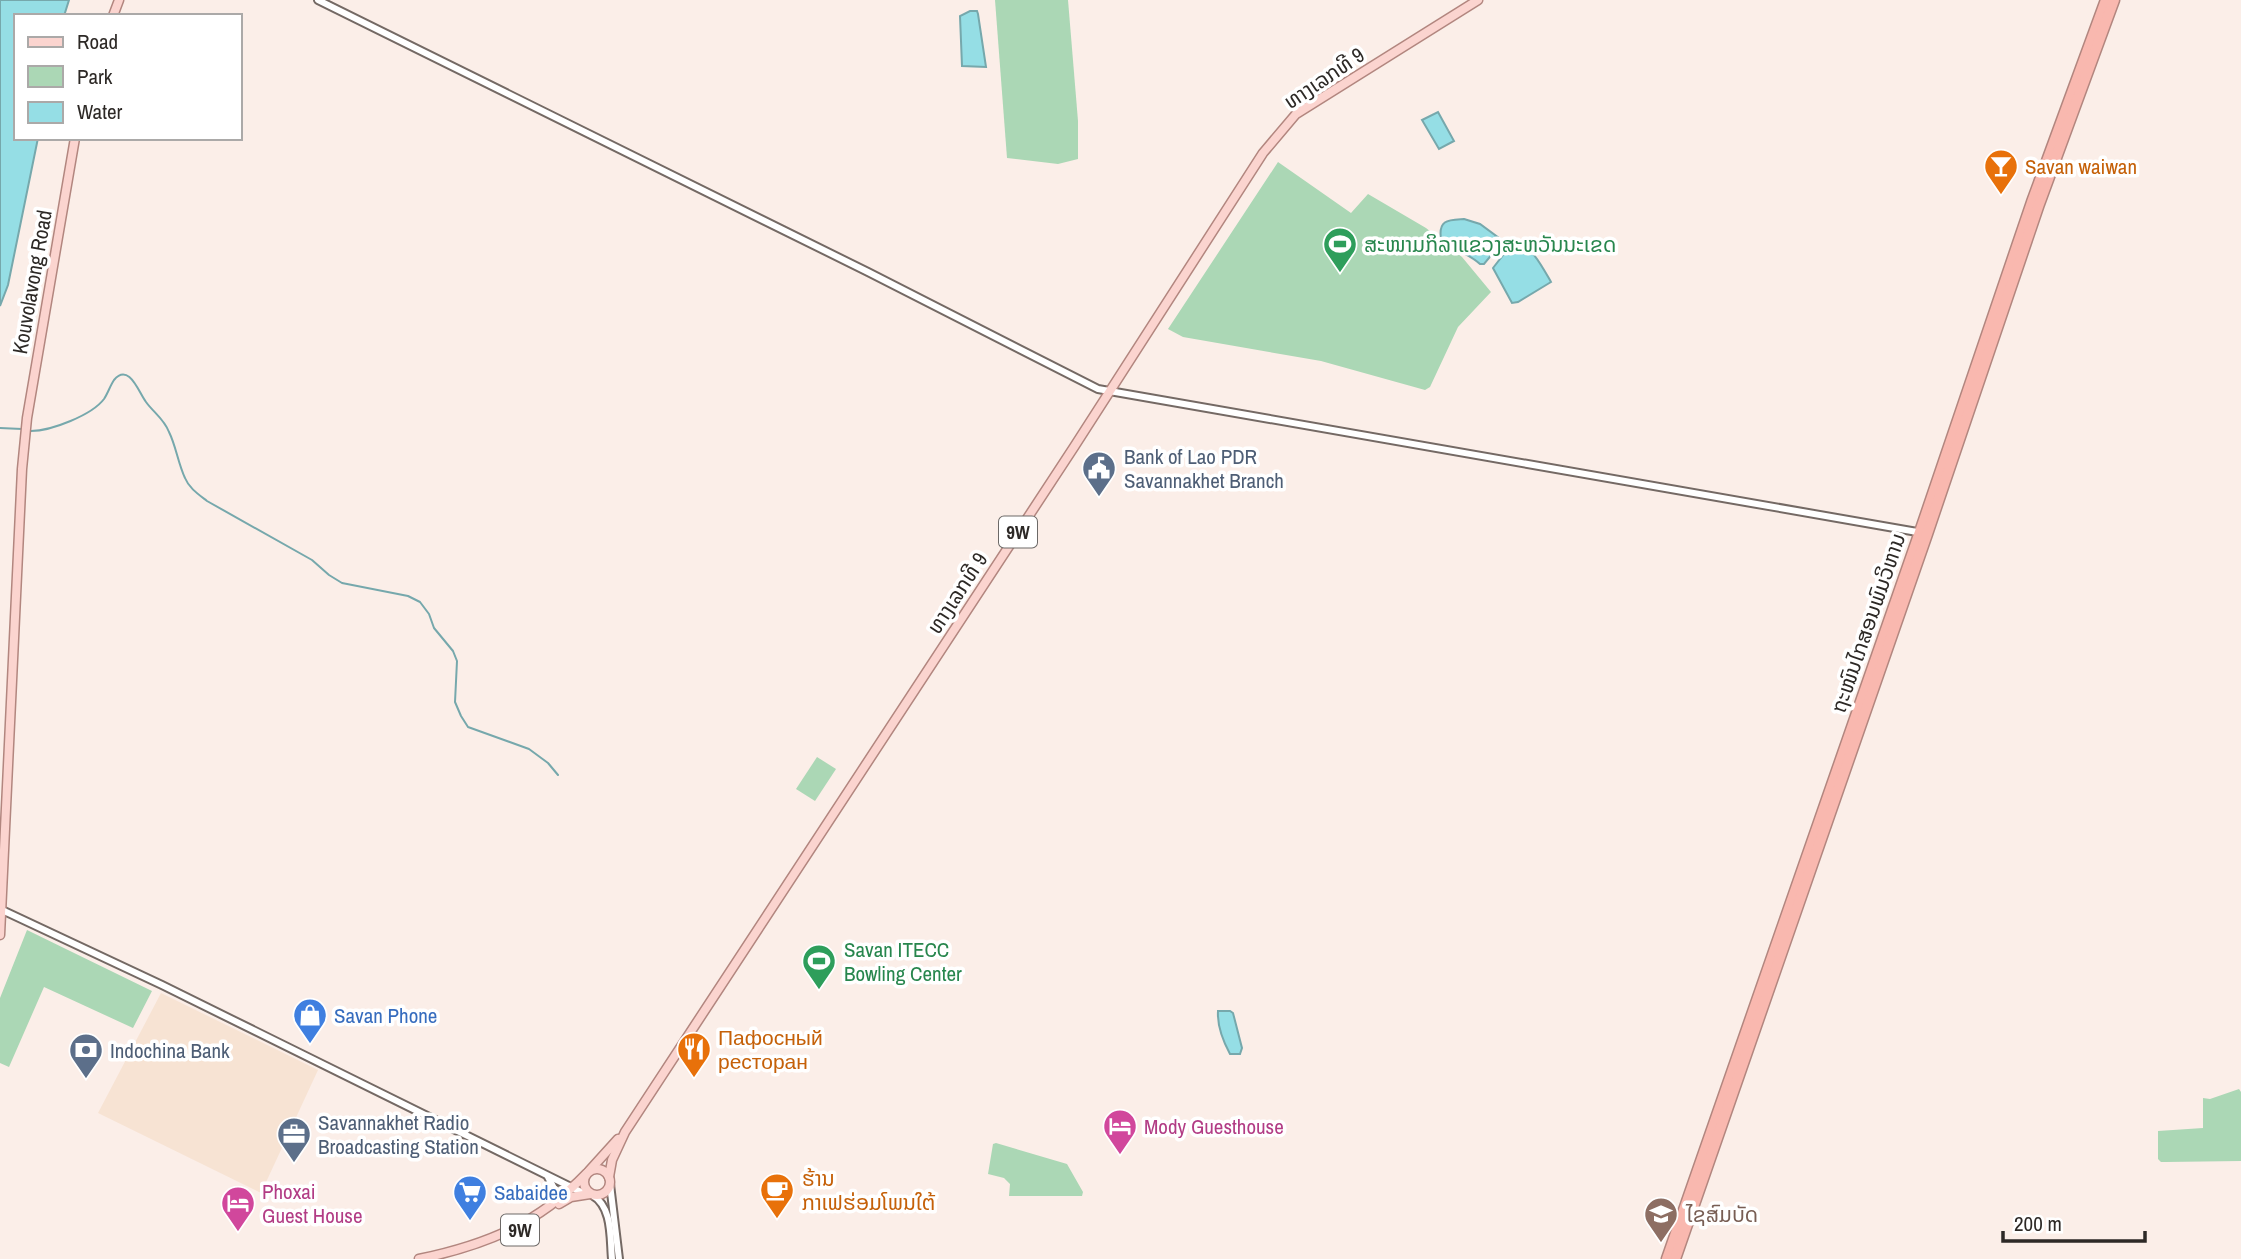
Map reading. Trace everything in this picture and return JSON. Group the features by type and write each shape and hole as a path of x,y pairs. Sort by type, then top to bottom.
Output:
{"highway":[{"name":"ຖະໜົນໄກສອນພົມວິຫານ","path":"1924,533 2032,202 2106,0"},
{"name":"ຖະໜົນໄກສອນພົມວິຫານ","path":"1675,1259 1692,1199 1924,533 2039,204 2114,0"},
{"name":"ຖະໜົນໄກສອນພົມວິຫານ","path":"1667,1259 1692,1199"}],"main road":[{"name":"ທາງເລກທີ 9","path":"444,1259 487,1246 565,1200 589,1194 604,1194 610,1180 612,1160 625,1132 1263,153 1296,114 1478,0"},
{"name":"Kouvolavong Road","path":"0,935 22,469 27,418 75,140"},
{"name":"ທາງເລກທີ 9","path":"419,1259 477,1245 537,1217 588,1172 625,1132"},
{"path":"589,1194 583,1184 588,1172 600,1169 610,1180"}],"street":[{"path":"318,0 857,266 1098,389 1924,533"},
{"path":"2,910 162,985 571,1188 599,1199 605,1207 612,1259"},
{"path":"547,1176 556,1192 552,1204"},
{"path":"610,1180 619,1259"}],"shaded area":[{"path":"161,993 318,1070 261,1193 98,1113"}],"green space":[{"path":"995,0 1068,0 1078,121 1078,159 1058,164 1007,158"},
{"name":"ສະໜາມກິລາແຂວງສະຫວັນນະເຂດ","path":"1278,162 1351,213 1368,194 1426,228 1462,257 1491,292 1458,327 1430,387 1425,390 1321,361 1183,337 1168,329"},
{"path":"817,757 836,769 815,801 796,789"},
{"path":"27,930 152,991 133,1028 44,987 9,1067 0,1063 0,998"},
{"path":"2239,1089 2241,1161 2161,1162 2158,1159 2158,1131 2203,1128 2203,1098 2210,1099"},
{"path":"993,1144 1067,1164 1083,1192 1082,1196 1009,1196 1010,1184 1004,1178 988,1174"}],"water":[{"path":"0,0 69,0 65,14 14,14 14,140 38,140 8,285 0,306"},
{"path":"977,11 978,14 986,67 962,66 960,16"},
{"path":"1438,112 1454,141 1439,149 1422,120"},
{"path":"1464,219 1480,224 1503,241 1484,264 1441,239 1443,224 1449,220"},
{"path":"1514,241 1531,252 1551,282 1512,303 1493,268"},
{"path":"1218,1011 1233,1013 1242,1048 1240,1054 1230,1054 1227,1049"}],"waterway":[{"path":"31,431 49,428 81,416 104,399 119,375 129,377 167,427 185,478 194,491 312,560 342,583 408,596 420,602 457,661 455,702 468,727 529,749 548,763 558,775"},
{"path":"0,428 22,429"}],"place":[{"name":"Savan waiwan","path":"2001,196"},
{"name":"ສະໜາມກິລາແຂວງສະຫວັນນະເຂດ","path":"1340,274"},
{"name":"Bank of Lao PDR Savannakhet Branch","path":"1099,498"},
{"name":"Savan ITECC Bowling Center","path":"819,991"},
{"name":"Savan Phone","path":"310,1045"},
{"name":"Пафосный ресторан","path":"694,1079"},
{"name":"Indochina Bank","path":"86,1080"},
{"name":"Mody Guesthouse","path":"1120,1156"},
{"name":"Savannakhet Radio Broadcasting Station","path":"294,1164"},
{"name":"ຮ້ານ ກາເຟຮ່ອມໂພນໃຕ້","path":"777,1220"},
{"name":"Sabaidee","path":"470,1222"},
{"name":"Phoxai Guest House","path":"238,1233"},
{"name":"ໄຊສົມບັດ","path":"1661,1244"}]}
